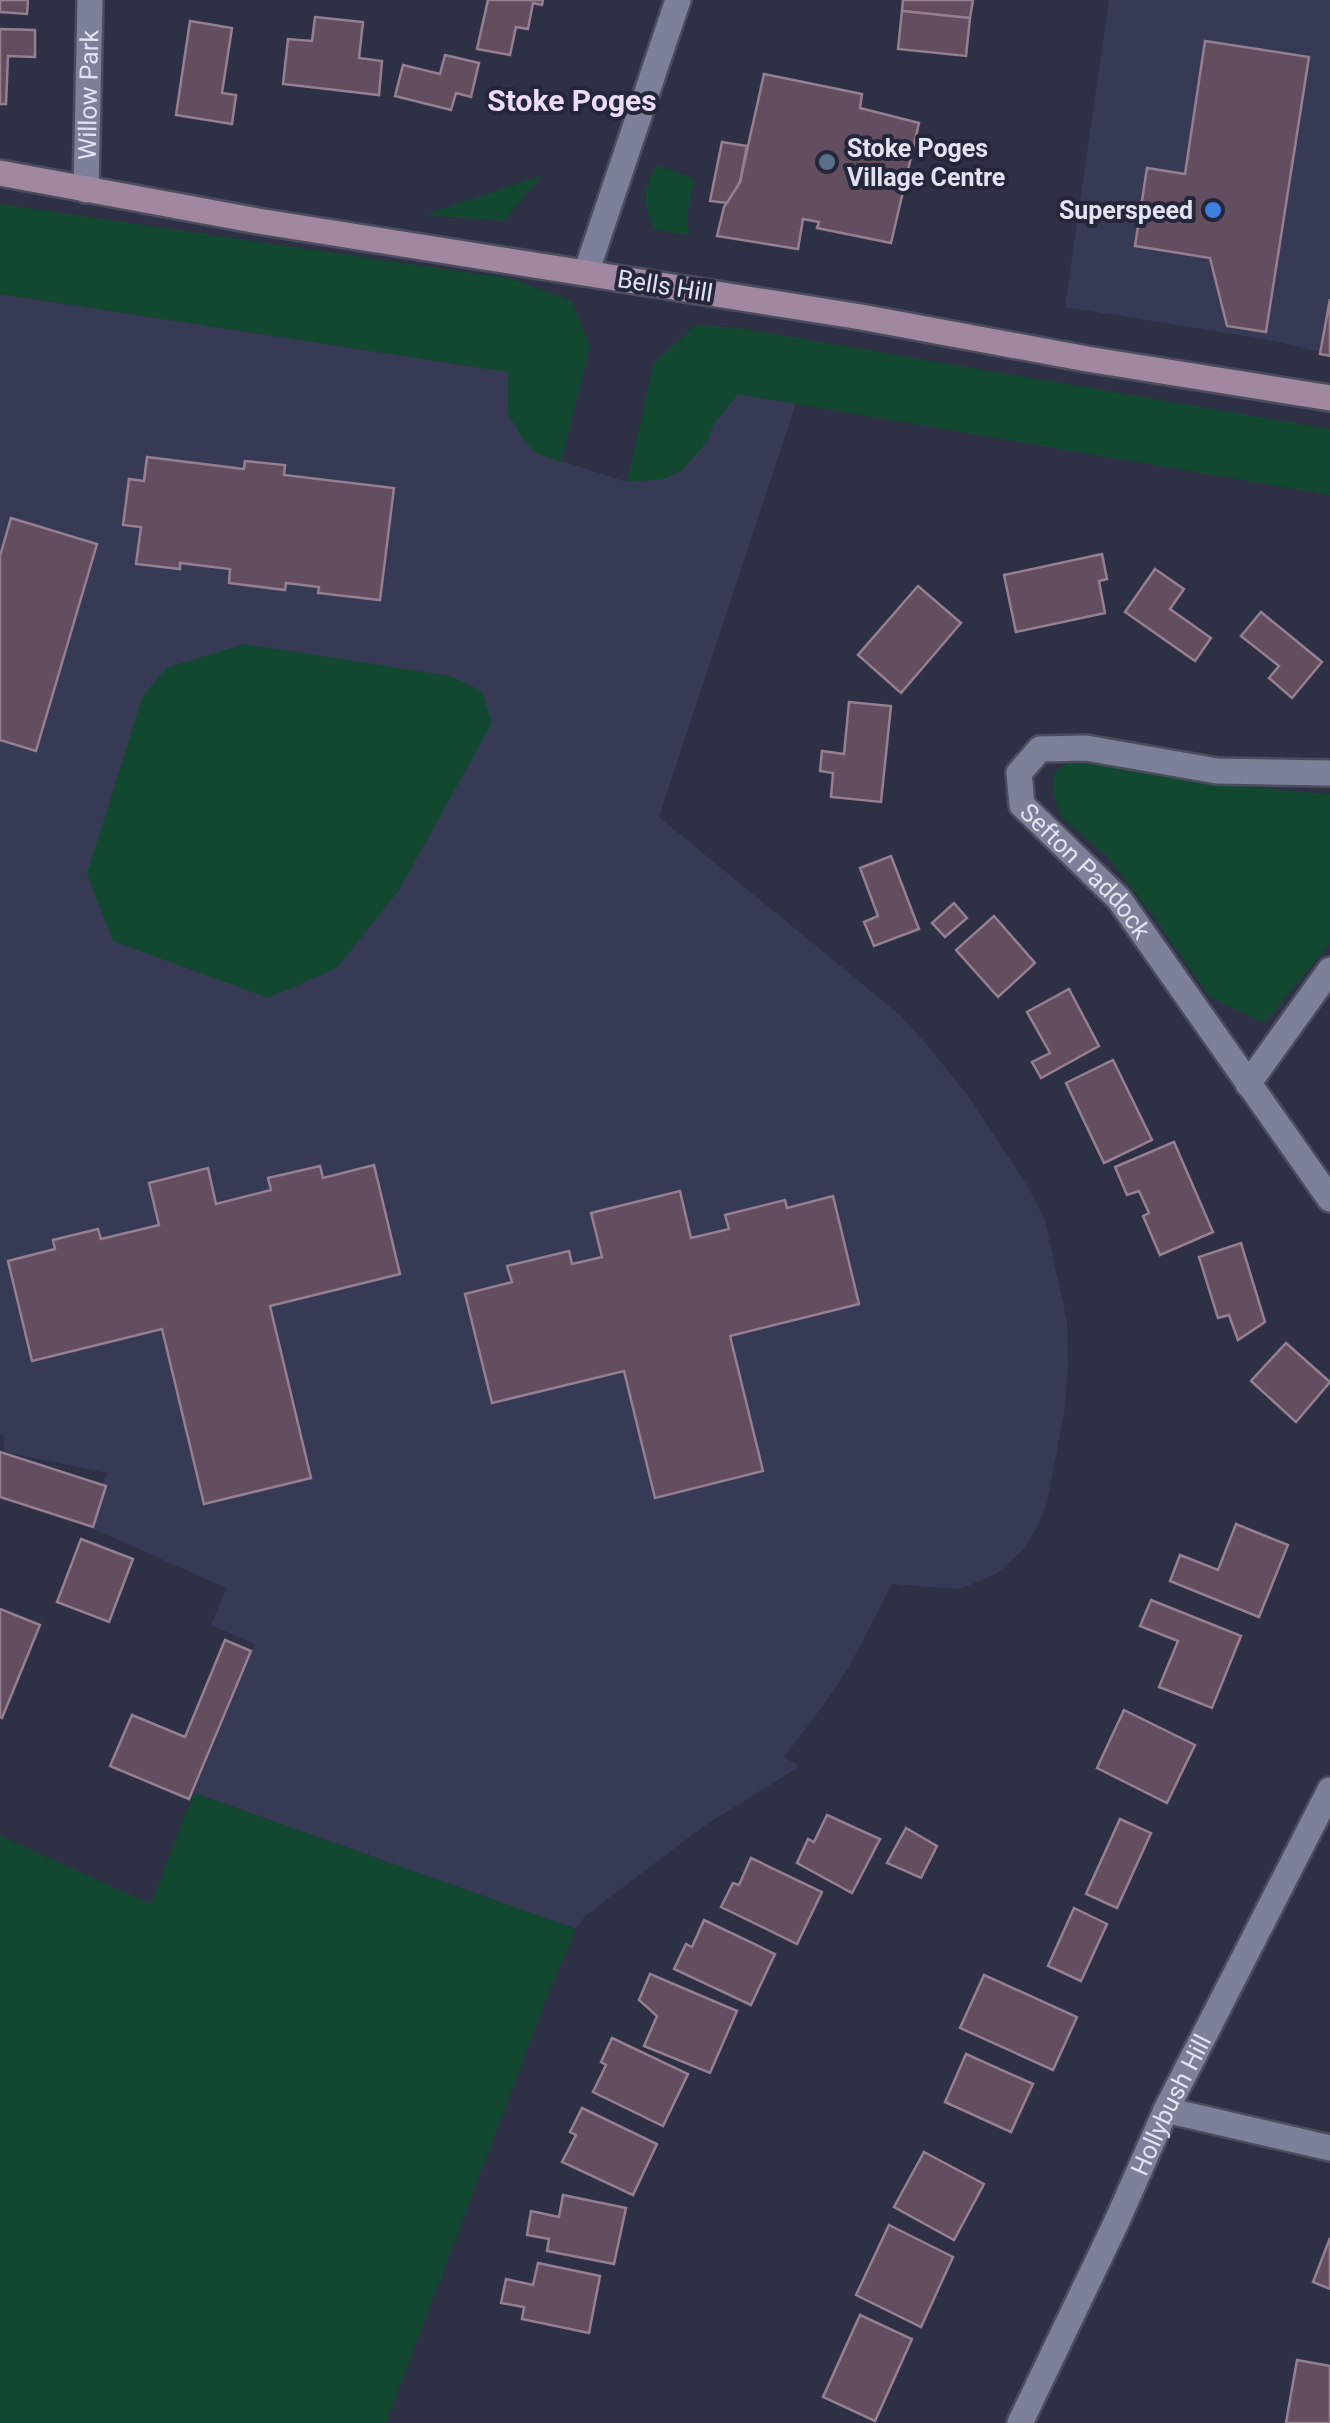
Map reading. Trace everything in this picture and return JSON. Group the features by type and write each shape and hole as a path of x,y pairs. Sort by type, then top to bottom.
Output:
{"main road":[{"name":"Bells Hill","path":"0,173 258,221 861,317 1330,398"}],"street":[{"name":"Willow Park","path":"86,190 90,0"},
{"path":"586,273 678,0"},
{"name":"Sefton Paddock","path":"1330,773 1217,771 1086,748 1040,749 1019,773 1022,805 1119,899 1330,1199"},
{"path":"1248,1084 1330,970"},
{"name":"Hollybush Hill","path":"1020,2423 1166,2110 1330,1790"},
{"path":"1166,2110 1330,2148"}],"shaded area":[{"path":"1109,0 1330,0 1330,354 1264,339 1065,307"},
{"path":"0,294 509,372 536,453 627,482 708,441 712,425 738,394 796,403 659,817 900,1015 969,1097 1045,1220 1067,1321 1065,1408 1047,1503 1022,1551 996,1574 965,1587 892,1584 850,1665 784,1757 797,1768 704,1826 585,1916 576,1929 194,1793 255,1644 211,1625 226,1588 85,1525 107,1473 4,1452 4,1436 0,1434"}],"green space":[{"path":"657,165 694,179 687,217 689,235 654,229 646,196 648,181"},
{"path":"542,175 504,221 425,215"},
{"path":"0,204 513,279 572,301 590,346 561,462 536,453 508,414 508,372 0,294"},
{"path":"696,325 739,328 1330,429 1330,495 738,394 713,425 708,441 681,471 664,479 627,482 654,363"},
{"path":"244,644 450,676 482,691 492,723 399,890 337,968 268,998 113,941 87,874 142,698 166,668"},
{"path":"1075,757 1281,790 1330,794 1330,944 1264,1023 1210,997 1106,855 1062,818 1053,792 1054,773"},
{"path":"194,1793 576,1929 386,2423 0,2423 0,1836 151,1904"}],"building":[{"path":"0,0 28,0 27,14 0,12"},
{"path":"488,0 543,0 542,5 533,3 528,29 516,27 510,55 477,49"},
{"path":"903,0 973,0 970,18 902,11"},
{"path":"902,11 970,18 966,56 898,49"},
{"path":"315,17 363,22 359,58 382,61 379,95 283,84 288,39 312,41"},
{"path":"190,21 232,28 222,93 236,95 232,124 176,115"},
{"path":"0,29 35,30 35,57 8,56 6,104 0,104"},
{"name":"Superspeed","path":"1205,41 1309,57 1266,332 1227,326 1210,258 1135,246 1147,168 1185,174"},
{"path":"445,55 479,63 471,97 456,93 451,110 395,96 403,65 440,74"},
{"name":"Stoke Poges Village Centre","path":"764,74 862,94 860,108 919,123 891,243 817,228 819,222 803,219 798,249 717,236 724,207 740,182"},
{"path":"722,142 747,146 740,182 727,203 710,201"},
{"path":"1330,299 1330,356 1320,354"},
{"path":"147,457 244,469 245,461 285,465 284,475 394,488 380,600 318,593 319,587 286,583 285,590 229,583 230,569 180,563 180,569 136,564 141,527 123,525 129,479 144,481"},
{"path":"11,518 97,544 36,751 0,740 0,556"},
{"path":"1102,554 1107,579 1099,581 1105,613 1016,632 1004,575"},
{"path":"1155,569 1184,589 1170,609 1211,638 1195,661 1125,612"},
{"path":"918,586 961,623 901,693 858,655"},
{"path":"1261,612 1322,662 1292,698 1269,678 1279,666 1241,636"},
{"path":"849,702 891,706 881,802 831,797 833,773 820,771 822,751 844,754"},
{"path":"891,856 919,929 874,946 864,922 878,916 860,868"},
{"path":"954,903 967,918 945,937 932,923"},
{"path":"994,916 1035,963 998,997 956,950"},
{"path":"1069,989 1099,1046 1041,1078 1032,1062 1050,1053 1027,1012"},
{"path":"1113,1060 1152,1140 1104,1163 1066,1083"},
{"path":"1174,1142 1213,1232 1160,1255 1143,1216 1149,1213 1139,1191 1127,1195 1115,1167"},
{"path":"374,1165 400,1274 270,1306 311,1478 204,1504 162,1329 32,1361 8,1261 55,1249 53,1240 98,1229 101,1239 159,1225 149,1183 208,1168 216,1204 271,1190 268,1178 320,1166 323,1178"},
{"path":"680,1191 691,1238 729,1229 725,1215 785,1200 787,1208 833,1196 859,1304 730,1336 763,1471 655,1498 624,1371 492,1403 465,1294 512,1282 507,1266 569,1251 572,1264 602,1257 591,1213"},
{"path":"1241,1243 1265,1322 1238,1340 1229,1315 1218,1318 1199,1257"},
{"path":"1286,1343 1330,1382 1296,1422 1251,1381"},
{"path":"0,1452 106,1486 93,1527 0,1497"},
{"path":"1236,1524 1288,1545 1259,1617 1170,1581 1180,1555 1218,1570"},
{"path":"81,1539 133,1559 109,1622 57,1602"},
{"path":"1151,1600 1241,1636 1212,1708 1159,1687 1178,1641 1140,1626"},
{"path":"0,1609 40,1625 2,1718 0,1717"},
{"path":"225,1640 251,1651 189,1799 110,1766 132,1715 185,1737"},
{"path":"1124,1710 1195,1745 1167,1803 1097,1768"},
{"path":"827,1815 880,1839 852,1893 797,1863 808,1839 814,1842"},
{"path":"1120,1819 1151,1833 1117,1908 1086,1894"},
{"path":"906,1828 937,1846 921,1878 887,1863"},
{"path":"751,1858 822,1892 797,1944 721,1907 733,1883 739,1885"},
{"path":"1074,1908 1107,1924 1081,1981 1048,1966"},
{"path":"704,1920 775,1954 751,2005 674,1969 686,1944 692,1947"},
{"path":"650,1974 737,2011 710,2073 644,2046 657,2016 639,2000"},
{"path":"984,1975 1077,2017 1053,2070 960,2028"},
{"path":"612,2038 688,2074 663,2126 593,2092 606,2065 601,2062"},
{"path":"966,2054 1033,2084 1011,2132 945,2102"},
{"path":"582,2108 657,2144 633,2195 562,2162 576,2135 570,2132"},
{"path":"924,2152 984,2184 954,2240 894,2207"},
{"path":"563,2195 626,2208 614,2264 547,2251 549,2239 527,2235 531,2211 559,2217"},
{"path":"889,2225 953,2257 921,2327 856,2295"},
{"path":"1330,2238 1330,2289 1313,2282"},
{"path":"538,2263 600,2276 589,2333 522,2319 524,2307 501,2303 506,2279 533,2285"},
{"path":"860,2315 912,2339 875,2421 823,2397"},
{"path":"1297,2360 1330,2366 1330,2423 1286,2423"}],"place":[{"name":"Stoke Poges Village Centre","path":"827,162"},
{"name":"Superspeed","path":"1213,210"}],"district":[{"name":"Stoke Poges","path":"572,100"}]}
